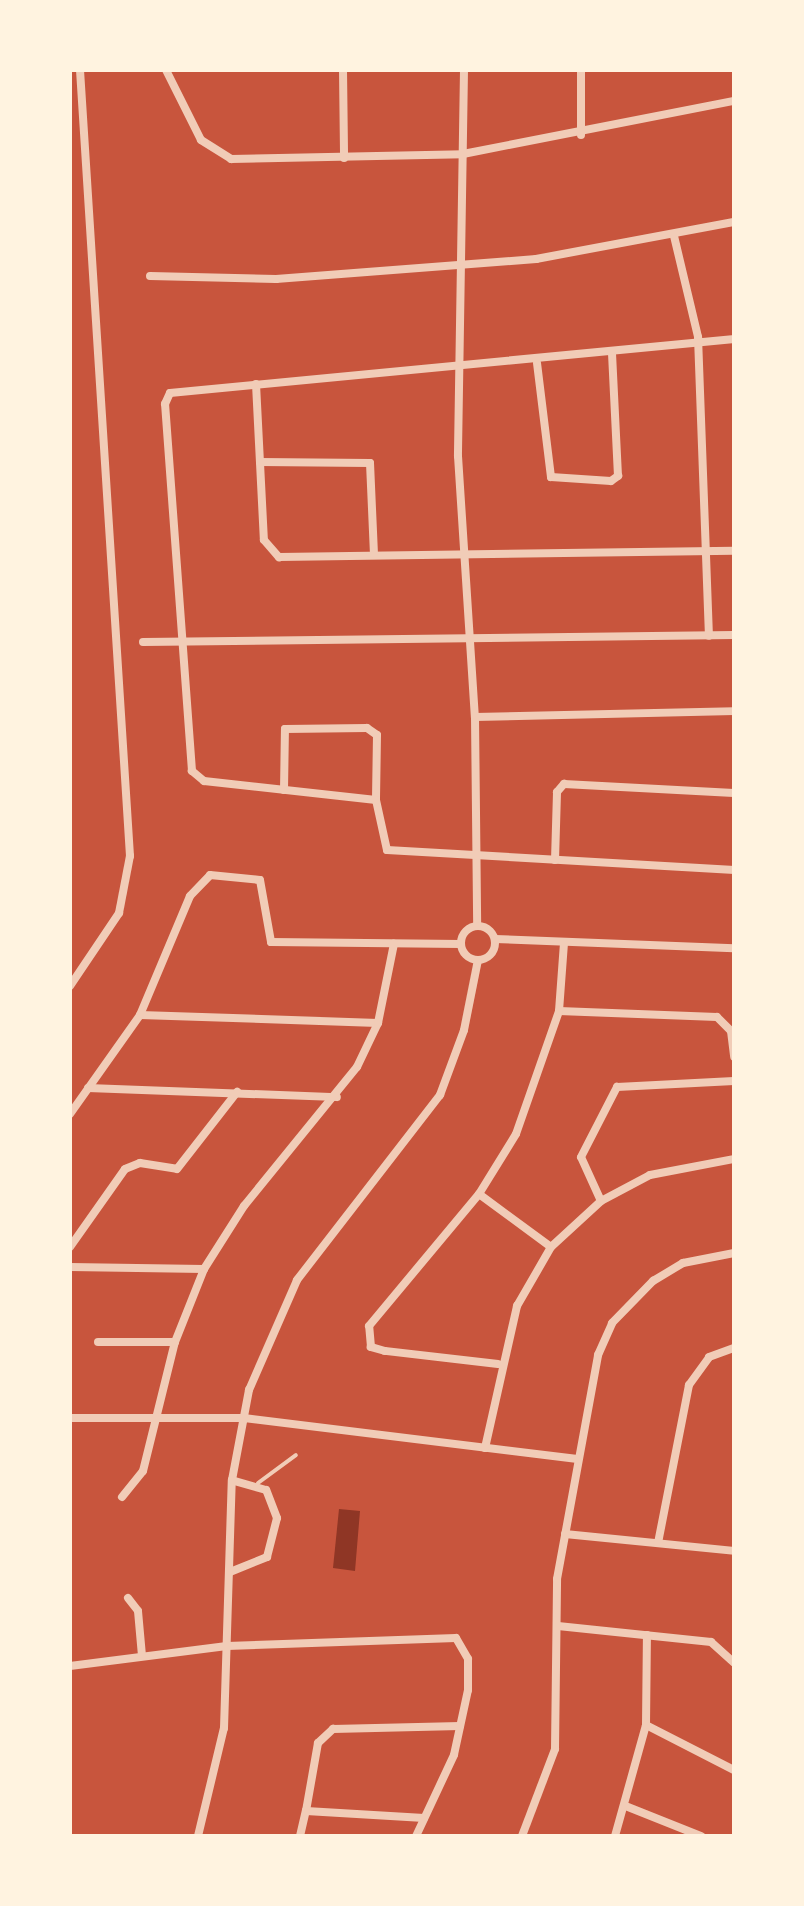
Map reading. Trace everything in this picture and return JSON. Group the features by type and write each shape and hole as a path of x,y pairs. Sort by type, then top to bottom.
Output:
{"street":[{"path":"70,986 119,913 130,856 80,70"},
{"path":"166,70 201,140 231,159 463,154 581,135 734,101"},
{"path":"343,70 344,158"},
{"path":"461,944 477,925 479,853 475,717 464,559 460,369 464,70"},
{"path":"581,70 581,135"},
{"path":"150,276 276,279 461,264 674,236 734,222"},
{"path":"674,236 698,337 709,636"},
{"path":"376,800 195,778 165,404 179,386 256,384 537,363 698,337 734,339"},
{"path":"537,363 551,477 611,481 618,476 612,352"},
{"path":"256,384 269,550 279,557 374,554 464,559 734,551"},
{"path":"260,462 370,463 374,554"},
{"path":"143,642 186,644 734,635"},
{"path":"475,717 734,711"},
{"path":"284,790 285,729 367,728 377,735 376,800 387,850 734,870"},
{"path":"555,860 557,792 564,784 734,793"},
{"path":"70,1114 140,1015 190,896 210,875 260,880 271,942 461,944 478,960"},
{"path":"477,925 495,939 734,948"},
{"path":"478,960 488,957 495,939"},
{"path":"498,1364 385,1351 368,1337 384,1303 479,1194 516,1134 559,1011 564,943"},
{"path":"122,1497 143,1471 175,1342 204,1269 244,1206 337,1097 378,1023 394,944"},
{"path":"198,1836 224,1728 232,1480 244,1418 266,1341 297,1280 440,1095 464,1030 478,960"},
{"path":"559,1011 717,1017 731,1031 734,1057"},
{"path":"140,1015 378,1023"},
{"path":"601,1201 581,1157 617,1087 734,1081"},
{"path":"88,1088 337,1097"},
{"path":"70,1247 125,1169 140,1163 177,1169 237,1092"},
{"path":"485,1448 498,1364 517,1306 551,1247 601,1201 650,1175 734,1159"},
{"path":"479,1194 551,1247"},
{"path":"522,1836 555,1749 558,1626 565,1534 598,1355 612,1323 673,1269 734,1253"},
{"path":"70,1267 204,1269"},
{"path":"98,1342 175,1342"},
{"path":"658,1543 689,1385 709,1357 734,1348"},
{"path":"70,1418 244,1418 577,1459"},
{"path":"230,1572 253,1568 274,1546 273,1503 258,1483 232,1480"},
{"path":"565,1534 734,1551"},
{"path":"128,1598 138,1611 142,1656"},
{"path":"558,1626 711,1642 734,1663"},
{"path":"70,1666 227,1646 444,1634 468,1659 460,1726 416,1836"},
{"path":"615,1836 628,1807 646,1725 647,1635"},
{"path":"646,1725 734,1770"},
{"path":"300,1836 318,1743 333,1729 460,1726"},
{"path":"628,1807 701,1836"},
{"path":"306,1811 424,1818"}],"lane":[{"path":"258,1483 296,1455"}],"shaded area":[{"path":"339,1509 360,1511 355,1571 333,1568"}]}
